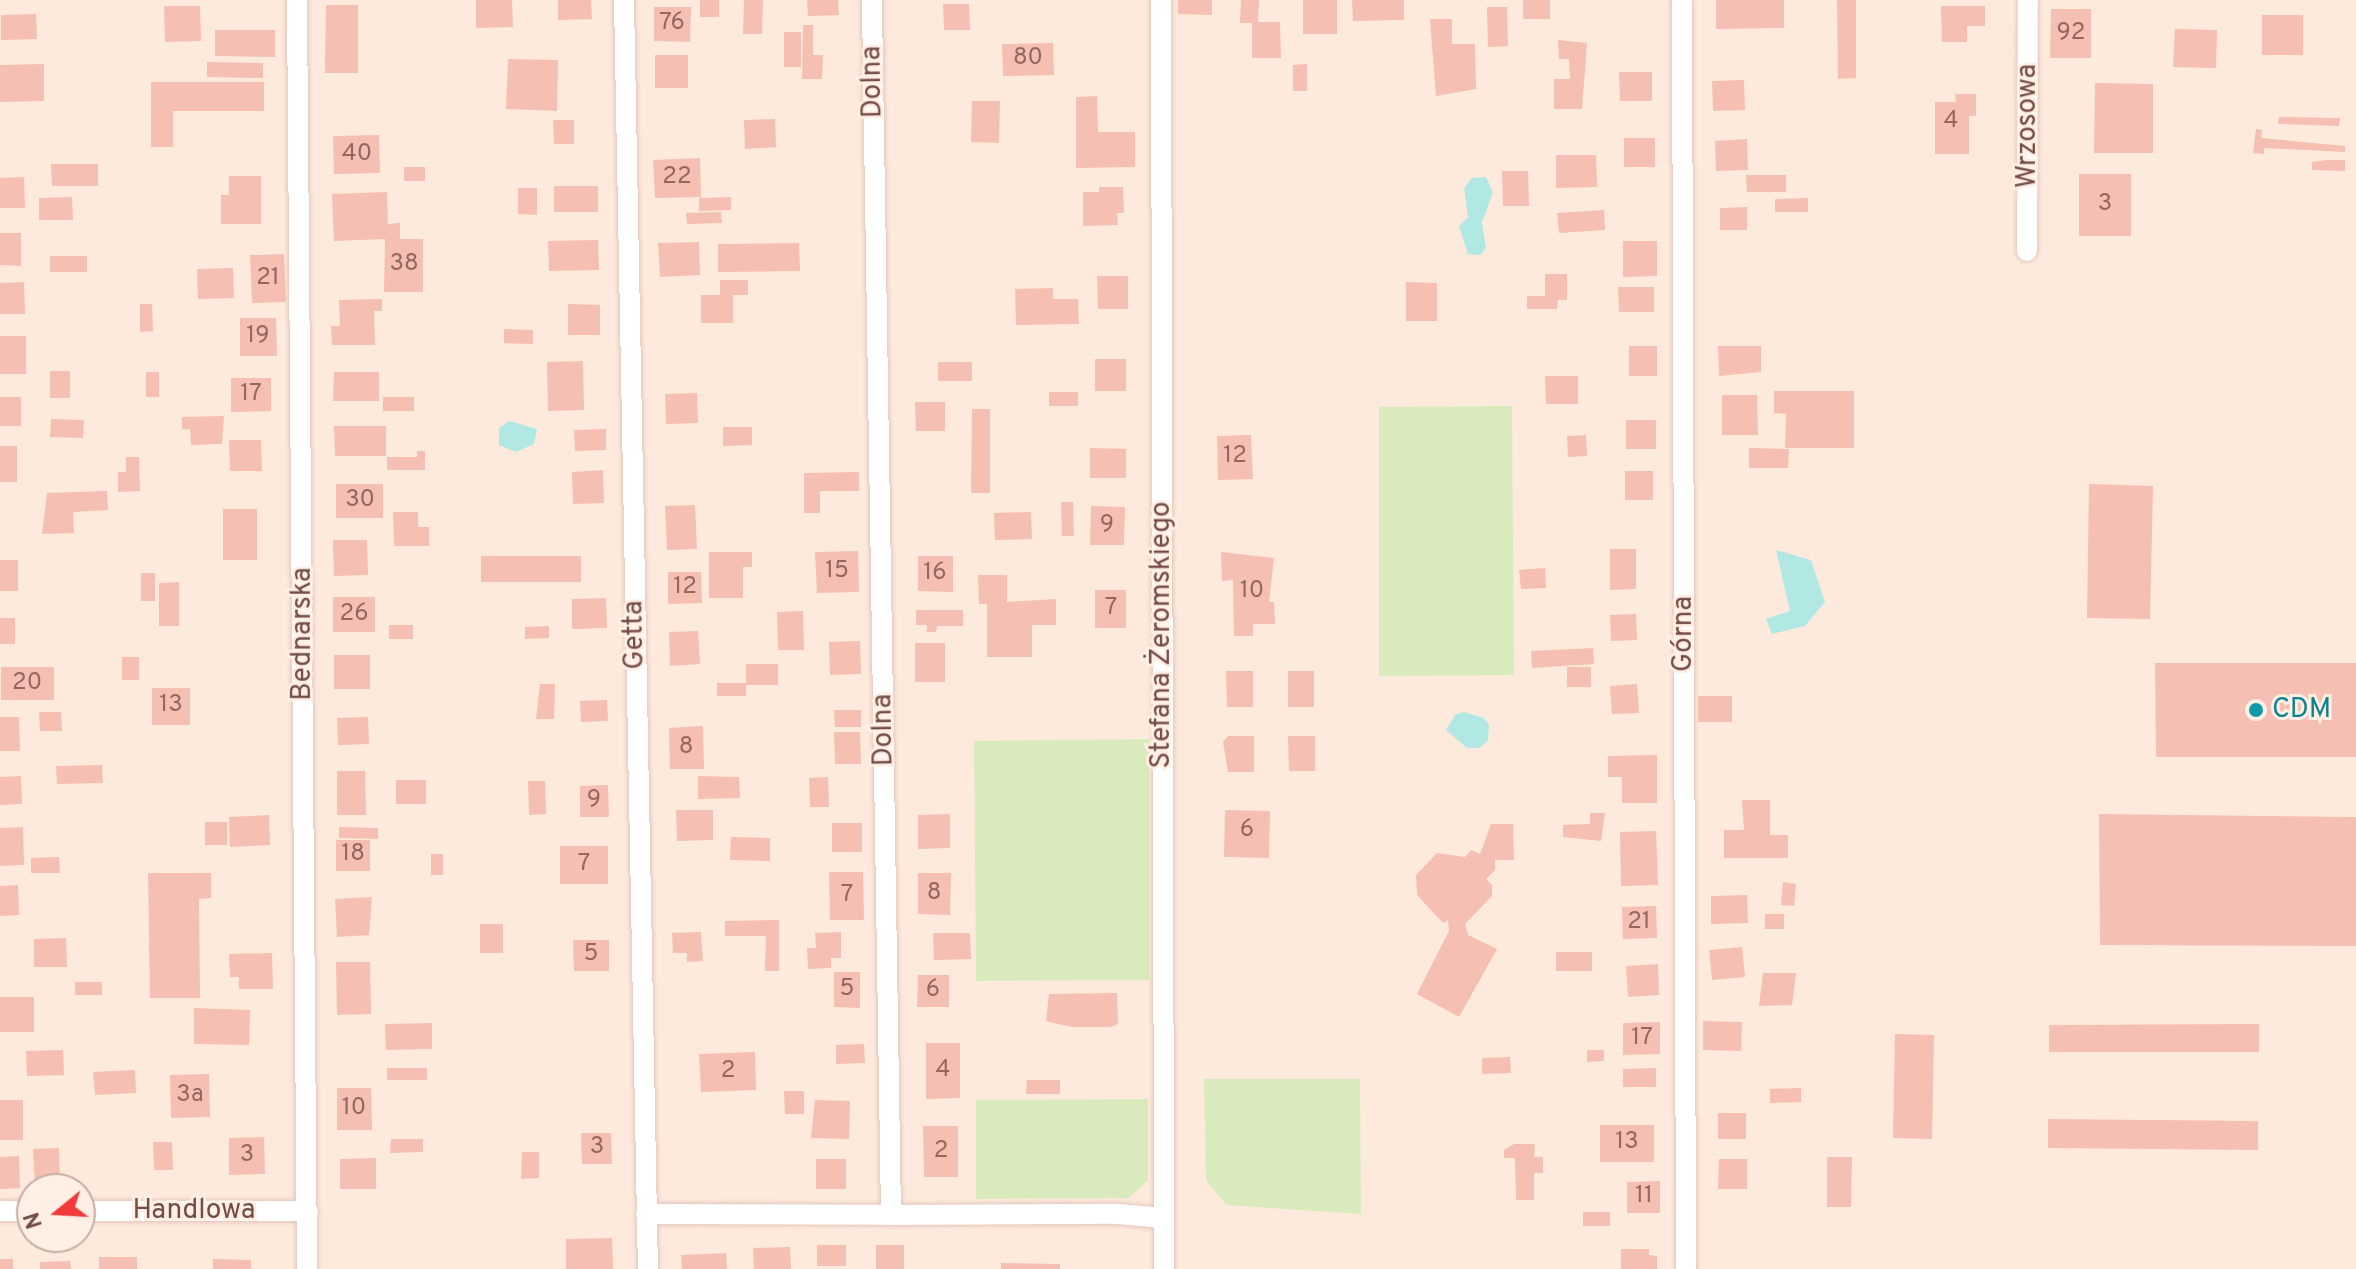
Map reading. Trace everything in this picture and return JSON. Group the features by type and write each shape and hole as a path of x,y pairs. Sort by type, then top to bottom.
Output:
{"street":[{"name":"Bednarska","path":"297,0 307,1269"},
{"name":"Getta","path":"624,0 648,1269"},
{"name":"Dolna","path":"872,0 891,1215"},
{"name":"Stefana Żeromskiego","path":"1161,0 1164,1269"},
{"name":"Górna","path":"1682,0 1686,1269"},
{"name":"Wrzosowa","path":"2027,251 2028,0"},
{"name":"Handlowa","path":"96,1211 308,1211"},
{"path":"646,1214 1118,1214 1163,1218"}],"green space":[{"path":"1512,406 1514,675 1379,676 1379,407"},
{"path":"1149,739 1149,980 976,981 974,741"},
{"path":"1204,1079 1360,1079 1361,1214 1226,1205 1206,1180"},
{"path":"1148,1099 1148,1180 1129,1198 976,1199 976,1100"}],"water":[{"path":"1486,177 1493,192 1482,223 1486,248 1481,255 1468,254 1459,226 1468,217 1464,188 1472,178"},
{"path":"509,421 537,429 534,444 516,452 499,445 499,428"},
{"path":"1776,550 1811,560 1825,602 1805,626 1772,634 1766,619 1790,611"},
{"path":"1464,712 1484,718 1489,725 1488,741 1479,748 1467,748 1446,730 1455,715"}],"building":[{"path":"476,0 512,0 513,27 476,28"},
{"path":"558,0 591,0 592,19 558,20"},
{"path":"700,0 719,0 719,17 700,17"},
{"path":"744,0 763,0 762,34 743,34"},
{"path":"807,0 838,0 839,15 808,16"},
{"path":"1178,0 1212,0 1212,15 1178,14"},
{"path":"1241,0 1259,0 1258,22 1280,22 1281,58 1252,58 1252,23 1240,23"},
{"path":"1303,0 1337,0 1337,34 1303,34"},
{"path":"1352,0 1404,0 1404,20 1353,21"},
{"path":"1523,0 1550,0 1550,19 1523,19"},
{"path":"1716,0 1784,0 1784,28 1716,29"},
{"path":"1837,0 1856,0 1856,78 1838,79"},
{"path":"943,4 969,4 970,30 944,30"},
{"path":"326,5 358,5 358,73 325,73"},
{"path":"164,6 200,6 201,41 165,42"},
{"path":"1941,6 1985,6 1985,26 1967,26 1967,42 1942,42"},
{"path":"654,7 691,7 690,42 654,41"},
{"path":"1487,7 1507,7 1508,46 1488,47"},
{"path":"2051,9 2091,9 2091,58 2050,58"},
{"path":"36,14 37,39 1,40 1,15"},
{"path":"2262,15 2303,15 2303,55 2262,55"},
{"path":"1430,19 1452,19 1452,44 1475,44 1476,89 1436,96"},
{"path":"803,25 813,25 813,55 823,55 822,79 802,79"},
{"path":"2175,29 2217,30 2216,68 2173,67"},
{"path":"215,30 275,30 275,57 215,56"},
{"path":"784,32 801,32 801,67 784,67"},
{"path":"1558,40 1587,43 1582,109 1554,109 1554,79 1570,79 1569,59 1559,59"},
{"path":"1053,43 1054,75 1003,76 1002,44"},
{"path":"655,55 688,55 688,88 655,88"},
{"path":"508,59 558,60 557,111 506,109"},
{"path":"207,62 263,63 263,78 207,77"},
{"path":"44,64 44,101 0,102 0,65"},
{"path":"1307,64 1307,91 1293,91 1293,65"},
{"path":"1619,72 1652,72 1652,101 1620,101"},
{"path":"1744,80 1745,110 1713,111 1712,81"},
{"path":"151,82 264,82 264,111 173,111 173,147 151,147"},
{"path":"2095,83 2153,84 2153,153 2094,153"},
{"path":"1955,94 1976,94 1976,116 1969,116 1969,154 1935,154 1935,102 1956,102"},
{"path":"1097,96 1098,132 1135,132 1135,167 1076,168 1076,97"},
{"path":"972,101 1000,101 999,143 971,142"},
{"path":"2279,117 2340,118 2339,126 2278,124"},
{"path":"775,119 776,147 745,149 744,120"},
{"path":"553,120 574,120 574,144 554,144"},
{"path":"2256,129 2262,130 2261,138 2345,146 2345,152 2264,148 2264,154 2253,153"},
{"path":"379,135 380,173 334,174 333,136"},
{"path":"1624,138 1655,138 1655,167 1624,167"},
{"path":"1747,139 1748,170 1716,171 1715,141"},
{"path":"1556,155 1596,155 1597,187 1556,188"},
{"path":"700,158 701,197 655,198 653,160"},
{"path":"2345,160 2345,171 2312,170 2312,162"},
{"path":"51,164 98,164 98,186 52,186"},
{"path":"404,167 425,167 425,181 404,181"},
{"path":"1502,171 1528,171 1529,206 1503,206"},
{"path":"2079,174 2131,174 2131,236 2079,236"},
{"path":"1746,175 1786,175 1786,192 1747,192"},
{"path":"229,176 261,176 261,224 221,224 221,195 229,195"},
{"path":"24,177 25,208 0,208 0,178"},
{"path":"554,186 598,186 598,212 554,212"},
{"path":"1099,187 1123,187 1124,213 1117,213 1118,225 1083,226 1083,192 1099,192"},
{"path":"518,188 537,188 537,215 518,214"},
{"path":"387,192 388,224 400,223 400,239 423,239 423,292 384,292 385,239 334,241 332,194"},
{"path":"72,197 73,220 39,220 39,198"},
{"path":"731,197 731,210 699,211 699,198"},
{"path":"1808,198 1808,212 1775,212 1775,199"},
{"path":"1747,207 1747,230 1720,230 1720,208"},
{"path":"1604,210 1605,230 1559,233 1557,213"},
{"path":"721,212 722,223 687,224 686,213"},
{"path":"0,233 21,233 21,266 0,265"},
{"path":"598,240 599,270 549,271 548,241"},
{"path":"1623,241 1657,241 1657,276 1623,277"},
{"path":"699,242 700,275 660,277 658,243"},
{"path":"799,243 800,271 718,272 718,244"},
{"path":"284,254 286,302 252,303 250,255"},
{"path":"50,256 87,256 87,272 50,272"},
{"path":"233,268 234,298 198,299 197,269"},
{"path":"1545,274 1567,274 1567,300 1558,300 1557,309 1527,309 1527,296 1545,296"},
{"path":"1097,276 1128,276 1128,309 1098,309"},
{"path":"720,280 748,280 748,295 733,295 733,323 701,323 701,295 720,295"},
{"path":"24,282 25,314 0,314 0,283"},
{"path":"1406,282 1437,283 1437,321 1406,321"},
{"path":"1618,287 1654,287 1654,312 1619,312"},
{"path":"1053,288 1053,299 1078,299 1079,324 1016,325 1015,289"},
{"path":"382,299 382,311 374,311 375,345 332,345 331,326 340,326 339,300"},
{"path":"140,304 152,304 153,331 140,332"},
{"path":"568,304 600,305 600,335 568,335"},
{"path":"240,318 276,318 277,356 240,356"},
{"path":"504,329 533,330 533,344 504,343"},
{"path":"0,336 26,336 26,374 0,374"},
{"path":"1629,346 1657,346 1657,376 1629,376"},
{"path":"1718,346 1761,346 1761,372 1719,376"},
{"path":"1095,359 1126,359 1126,391 1095,391"},
{"path":"583,361 584,410 548,411 547,362"},
{"path":"938,362 972,362 972,381 938,381"},
{"path":"50,371 70,371 70,398 50,398"},
{"path":"146,372 159,372 159,397 146,397"},
{"path":"334,372 379,372 379,401 333,401"},
{"path":"1545,376 1578,376 1578,404 1546,404"},
{"path":"231,378 271,378 271,411 231,412"},
{"path":"1774,391 1854,391 1854,448 1785,448 1786,414 1774,413"},
{"path":"1049,392 1078,392 1078,406 1049,406"},
{"path":"697,393 698,423 666,424 665,394"},
{"path":"1722,395 1757,395 1758,435 1722,435"},
{"path":"0,397 21,397 21,426 0,426"},
{"path":"383,397 414,397 414,411 383,411"},
{"path":"915,402 945,402 945,431 916,431"},
{"path":"972,409 990,409 990,493 971,493"},
{"path":"224,416 222,444 191,445 190,429 182,429 182,417"},
{"path":"51,419 84,420 83,438 50,437"},
{"path":"1626,420 1656,420 1656,449 1626,449"},
{"path":"334,426 386,426 386,456 335,456"},
{"path":"723,427 752,427 752,445 723,446"},
{"path":"606,429 606,450 575,451 574,430"},
{"path":"1251,435 1253,479 1218,480 1217,436"},
{"path":"1586,435 1587,456 1568,457 1567,436"},
{"path":"229,440 261,440 262,471 230,471"},
{"path":"0,446 17,446 17,482 0,482"},
{"path":"1090,448 1126,449 1126,478 1090,478"},
{"path":"1749,448 1789,449 1788,468 1749,468"},
{"path":"417,451 425,451 425,470 387,470 387,457 417,457"},
{"path":"126,457 139,457 140,491 118,492 118,472 126,472"},
{"path":"603,470 604,503 573,504 572,472"},
{"path":"1625,471 1653,471 1653,500 1625,500"},
{"path":"859,472 859,491 820,491 820,513 804,513 804,473"},
{"path":"336,484 383,484 383,518 336,518"},
{"path":"2089,484 2153,486 2150,619 2087,618"},
{"path":"107,491 108,510 73,512 74,533 42,534 47,493"},
{"path":"1061,502 1073,502 1074,536 1062,536"},
{"path":"695,505 697,549 667,550 665,506"},
{"path":"1091,506 1125,507 1124,545 1090,545"},
{"path":"223,509 257,509 257,560 223,560"},
{"path":"393,512 418,512 418,527 429,527 429,546 394,546"},
{"path":"1031,512 1032,539 995,540 994,513"},
{"path":"333,540 367,540 368,575 334,576"},
{"path":"1610,549 1636,549 1636,589 1610,590"},
{"path":"858,551 859,592 817,593 815,552"},
{"path":"709,552 752,552 752,567 743,567 743,598 709,598"},
{"path":"1221,552 1274,558 1269,602 1274,602 1275,624 1253,624 1253,636 1234,636 1233,580 1222,581"},
{"path":"481,556 581,556 581,582 481,582"},
{"path":"918,556 953,556 953,592 918,591"},
{"path":"0,560 18,560 18,591 0,591"},
{"path":"1545,568 1546,588 1521,589 1519,570"},
{"path":"668,572 701,572 702,603 668,604"},
{"path":"141,573 155,573 155,601 141,601"},
{"path":"978,575 1007,575 1007,602 1056,599 1056,625 1032,625 1032,657 987,657 987,604 979,604"},
{"path":"179,582 179,626 159,626 159,583"},
{"path":"1095,590 1126,590 1126,628 1095,628"},
{"path":"333,597 375,597 375,632 333,632"},
{"path":"606,598 607,628 572,629 572,599"},
{"path":"916,610 963,610 963,626 937,626 936,632 927,632 927,625 916,625"},
{"path":"803,611 804,650 778,650 777,612"},
{"path":"1636,614 1637,640 1611,641 1610,615"},
{"path":"0,618 15,618 15,644 0,644"},
{"path":"389,625 413,625 413,639 389,639"},
{"path":"549,626 549,638 525,639 525,627"},
{"path":"698,631 700,664 670,666 669,632"},
{"path":"860,641 861,674 830,675 829,642"},
{"path":"915,643 945,643 945,682 915,682"},
{"path":"1593,648 1594,664 1532,668 1531,651"},
{"path":"334,655 370,655 370,689 334,689"},
{"path":"122,657 139,657 139,680 122,680"},
{"name":"CDM","path":"2155,663 2356,663 2356,757 2156,757"},
{"path":"746,664 778,664 778,685 746,685 746,696 717,696 717,683 746,683"},
{"path":"1,667 54,667 54,700 1,700"},
{"path":"1567,667 1591,667 1591,687 1567,687"},
{"path":"1226,671 1253,671 1253,707 1227,707"},
{"path":"1288,671 1314,671 1314,707 1288,707"},
{"path":"540,684 555,684 554,719 536,719"},
{"path":"1637,684 1639,713 1612,714 1610,686"},
{"path":"152,688 190,688 190,725 152,725"},
{"path":"1698,696 1732,696 1732,722 1698,722"},
{"path":"607,700 608,721 581,722 580,701"},
{"path":"834,710 861,710 861,727 835,727"},
{"path":"39,712 61,712 62,731 40,731"},
{"path":"0,717 19,717 20,751 0,751"},
{"path":"368,717 369,744 338,745 337,718"},
{"path":"703,726 704,769 670,769 669,728"},
{"path":"834,732 860,732 861,764 835,764"},
{"path":"1228,736 1254,736 1254,772 1228,772 1223,742"},
{"path":"1288,736 1315,736 1315,771 1289,771"},
{"path":"1657,755 1657,803 1622,803 1622,777 1608,777 1608,756"},
{"path":"102,765 103,783 57,784 56,766"},
{"path":"337,771 365,771 366,815 337,815"},
{"path":"21,776 22,804 0,805 0,777"},
{"path":"698,776 739,777 740,798 698,799"},
{"path":"828,777 829,807 810,807 809,778"},
{"path":"396,780 426,780 426,804 396,804"},
{"path":"528,781 545,781 546,814 529,815"},
{"path":"608,785 609,817 580,817 580,786"},
{"path":"1742,800 1770,800 1770,835 1788,835 1788,858 1724,858 1724,830 1744,830"},
{"path":"676,810 713,810 713,840 677,841"},
{"path":"1225,810 1270,811 1269,858 1224,857"},
{"path":"1590,813 1605,813 1601,841 1563,837 1563,825 1590,824"},
{"path":"950,814 950,848 918,849 918,815"},
{"path":"2099,814 2356,817 2356,946 2100,945"},
{"path":"269,815 270,845 230,847 229,817"},
{"path":"205,822 227,822 227,845 205,845"},
{"path":"832,823 862,823 862,852 832,852"},
{"path":"1491,824 1513,824 1514,860 1495,860 1495,870 1486,879 1492,885 1492,896 1465,924 1468,935 1497,949 1459,1017 1417,994 1449,931 1448,920 1443,923 1417,895 1416,875 1437,853 1465,857 1471,850 1480,854"},
{"path":"23,827 24,865 0,866 0,828"},
{"path":"339,827 378,828 378,839 339,838"},
{"path":"1656,831 1658,885 1621,886 1620,832"},
{"path":"731,837 770,838 770,861 730,860"},
{"path":"336,840 370,840 370,871 336,871"},
{"path":"560,846 608,846 608,884 560,884"},
{"path":"431,854 443,854 443,875 431,875"},
{"path":"59,857 60,873 31,873 31,858"},
{"path":"829,872 863,872 864,920 830,920"},
{"path":"148,873 211,873 211,898 199,899 200,998 150,998"},
{"path":"918,873 951,873 950,915 918,914"},
{"path":"1783,882 1796,884 1794,906 1781,905"},
{"path":"18,885 19,915 0,916 0,886"},
{"path":"1747,895 1748,923 1711,924 1711,896"},
{"path":"372,897 369,935 337,937 335,899"},
{"path":"1656,906 1657,938 1623,939 1622,907"},
{"path":"1765,914 1784,914 1784,929 1765,929"},
{"path":"779,920 779,971 765,971 766,936 725,936 725,921"},
{"path":"480,924 503,924 503,953 480,953"},
{"path":"701,932 703,961 687,962 687,953 673,953 672,933"},
{"path":"841,932 841,958 831,958 831,968 808,969 807,948 816,948 815,933"},
{"path":"933,933 970,933 971,959 934,960"},
{"path":"66,938 67,967 34,967 34,939"},
{"path":"573,940 609,940 609,971 574,971"},
{"path":"1742,947 1745,977 1712,980 1709,950"},
{"path":"1556,952 1592,952 1592,971 1556,971"},
{"path":"272,953 273,989 239,989 239,977 230,977 229,954"},
{"path":"336,962 370,962 371,1014 337,1015"},
{"path":"1658,964 1659,995 1628,997 1626,966"},
{"path":"834,972 860,972 860,1008 834,1007"},
{"path":"1763,973 1796,973 1792,1005 1759,1006"},
{"path":"918,975 949,975 949,1007 917,1007"},
{"path":"75,982 102,982 102,995 75,995"},
{"path":"1117,993 1118,1024 1111,1027 1071,1027 1046,1021 1049,994"},
{"path":"0,997 34,997 34,1032 0,1032"},
{"path":"194,1008 250,1010 249,1045 194,1044"},
{"path":"1703,1021 1742,1022 1741,1051 1703,1050"},
{"path":"1660,1022 1660,1054 1623,1055 1623,1023"},
{"path":"432,1023 432,1049 386,1050 385,1024"},
{"path":"2259,1024 2259,1052 2049,1052 2049,1025"},
{"path":"1895,1034 1934,1035 1932,1139 1893,1138"},
{"path":"926,1043 960,1043 960,1098 926,1099"},
{"path":"864,1044 865,1063 836,1064 836,1045"},
{"path":"63,1050 64,1075 27,1076 26,1051"},
{"path":"1587,1050 1604,1050 1604,1061 1587,1062"},
{"path":"755,1052 756,1090 701,1092 699,1054"},
{"path":"1510,1057 1511,1073 1482,1074 1482,1058"},
{"path":"387,1068 427,1068 427,1080 387,1080"},
{"path":"1656,1068 1656,1087 1623,1087 1623,1069"},
{"path":"135,1070 136,1093 95,1095 93,1072"},
{"path":"209,1074 210,1117 171,1118 170,1075"},
{"path":"1027,1080 1060,1080 1060,1094 1026,1094"},
{"path":"337,1088 371,1088 372,1130 337,1130"},
{"path":"1801,1088 1801,1102 1770,1103 1770,1089"},
{"path":"784,1091 804,1091 804,1114 785,1114"},
{"path":"0,1100 23,1100 23,1140 0,1140"},
{"path":"815,1100 850,1101 849,1139 811,1138"},
{"path":"1718,1113 1746,1113 1746,1139 1718,1139"},
{"path":"2048,1119 2258,1121 2258,1150 2048,1148"},
{"path":"1600,1125 1654,1125 1654,1162 1600,1162"},
{"path":"923,1126 958,1126 958,1177 924,1177"},
{"path":"581,1133 611,1133 612,1164 582,1164"},
{"path":"264,1137 265,1174 229,1175 229,1138"},
{"path":"391,1139 423,1139 423,1152 390,1153"},
{"path":"153,1142 172,1142 173,1170 154,1170"},
{"path":"1514,1144 1535,1144 1534,1157 1543,1157 1543,1173 1534,1173 1534,1200 1516,1200 1515,1158 1504,1158 1504,1150"},
{"path":"59,1148 60,1173 34,1173 33,1149"},
{"path":"522,1152 539,1152 539,1178 521,1179"},
{"path":"19,1156 16,1188 0,1189 0,1157"},
{"path":"1827,1157 1852,1157 1851,1207 1827,1207"},
{"path":"376,1158 376,1189 340,1189 340,1159"},
{"path":"816,1159 846,1159 846,1189 816,1189"},
{"path":"1719,1159 1747,1159 1747,1189 1718,1189"},
{"path":"1660,1181 1660,1213 1627,1213 1627,1182"},
{"path":"1583,1212 1610,1212 1610,1226 1583,1226"},
{"path":"612,1238 613,1269 566,1269 566,1239"},
{"path":"817,1245 846,1245 846,1266 817,1266"},
{"path":"876,1245 904,1245 904,1269 876,1269"},
{"path":"790,1247 791,1269 754,1269 753,1248"},
{"path":"1621,1249 1649,1249 1649,1255 1657,1256 1657,1269 1621,1269"},
{"path":"726,1253 727,1269 682,1269 681,1255"},
{"path":"99,1257 137,1257 137,1269 99,1269"},
{"path":"0,1259 13,1259 13,1269 0,1269"},
{"path":"213,1259 251,1260 251,1269 213,1269"},
{"path":"70,1261 71,1269 40,1269 40,1262"},
{"path":"1001,1263 1060,1264 1060,1269 1001,1269"}],"place":[{"name":"CDM","path":"2256,710"}]}
